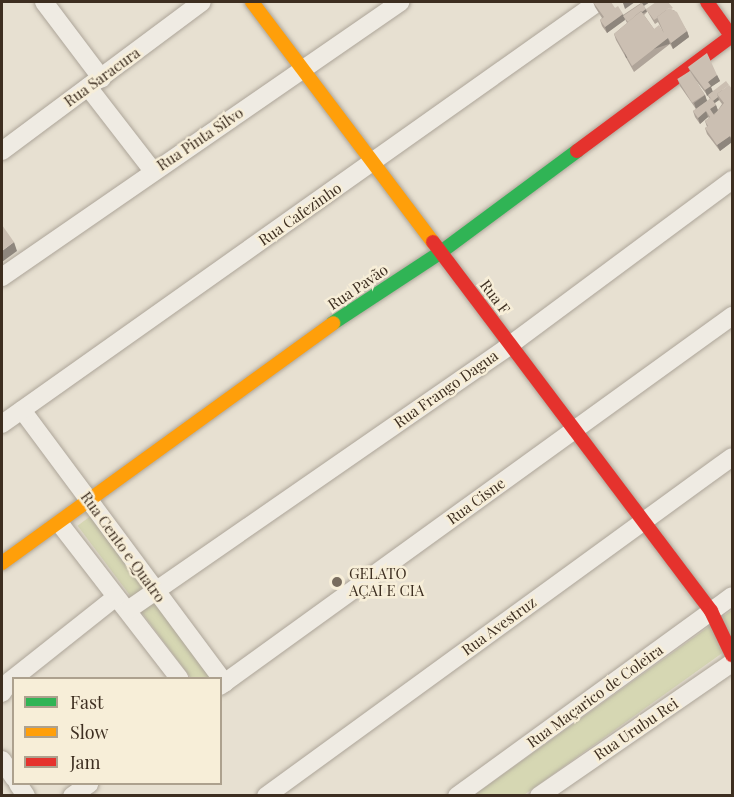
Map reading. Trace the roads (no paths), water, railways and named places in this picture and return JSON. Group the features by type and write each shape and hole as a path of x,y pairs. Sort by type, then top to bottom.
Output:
{"street":[{"path":"44,2 153,171"},
{"name":"Rua Saracura","path":"2,151 202,2"},
{"name":"Rua F","path":"252,2 711,611 732,655"},
{"name":"Rua Pinta Silvo","path":"2,277 400,2"},
{"name":"Rua Cafezinho","path":"2,424 598,2"},
{"path":"707,2 732,37"},
{"name":"Rua Pavão","path":"2,563 60,524 339,319 441,252 732,37"},
{"name":"Rua Frango Dagua","path":"122,604 154,590 510,345 732,180"},
{"name":"Rua Cisne","path":"223,685 732,316"},
{"name":"Rua Cento e Quatro","path":"22,410 217,677"},
{"name":"Rua Avestruz","path":"266,795 732,457"},
{"path":"60,524 178,677"},
{"name":"Rua Maçarico de Coleira","path":"457,795 732,597"},
{"path":"16,677 122,604"},
{"name":"Rua Urubu Rei","path":"539,795 732,663"},
{"path":"2,693 12,680"},
{"path":"2,760 12,775"},
{"path":"72,795 86,785"}],"place":[{"name":"GELATO AÇAI E CIA","path":"337,582"}]}
